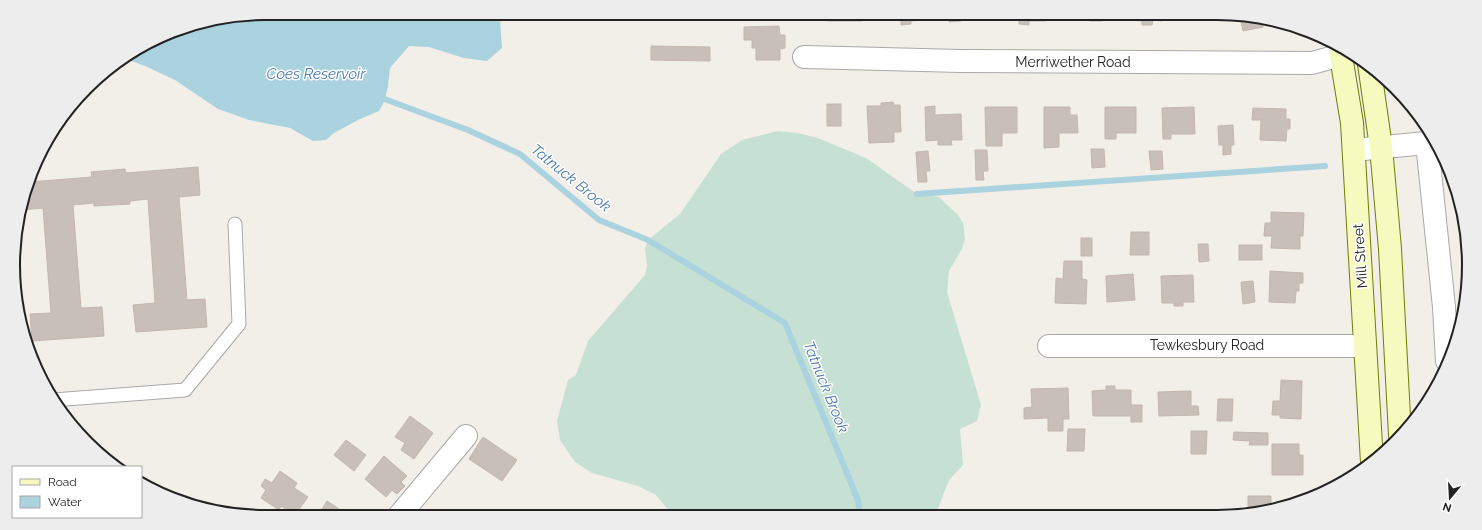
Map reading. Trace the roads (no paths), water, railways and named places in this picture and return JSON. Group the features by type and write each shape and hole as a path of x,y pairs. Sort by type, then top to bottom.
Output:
{"main road":[{"name":"Mill Street","path":"1341,54 1352,124 1354,150 1372,455"},
{"path":"1371,74 1381,147 1390,249 1400,428"}],"street":[{"name":"Merriwether Road","path":"804,57 961,61 1312,63 1340,53"},
{"path":"1354,150 1429,142"},
{"path":"1433,149 1447,349"},
{"name":"Tewkesbury Road","path":"1049,346 1366,346"},
{"path":"404,510 466,436"}],"lane":[{"path":"60,399 186,390 240,324 235,224"}],"water":[{"name":"Coes Reservoir","path":"265,20 500,20 502,48 487,61 464,58 429,47 409,46 390,68 385,100 379,111 334,133 326,140 313,141 290,128 249,120 218,109 175,80 130,60 157,45 186,33 202,28 233,22"}],"waterway":[{"name":"Tatnuck Brook","path":"379,97 468,130 520,154 599,220 648,240 785,323 858,500 859,510"},
{"path":"917,194 1325,166"}]}
